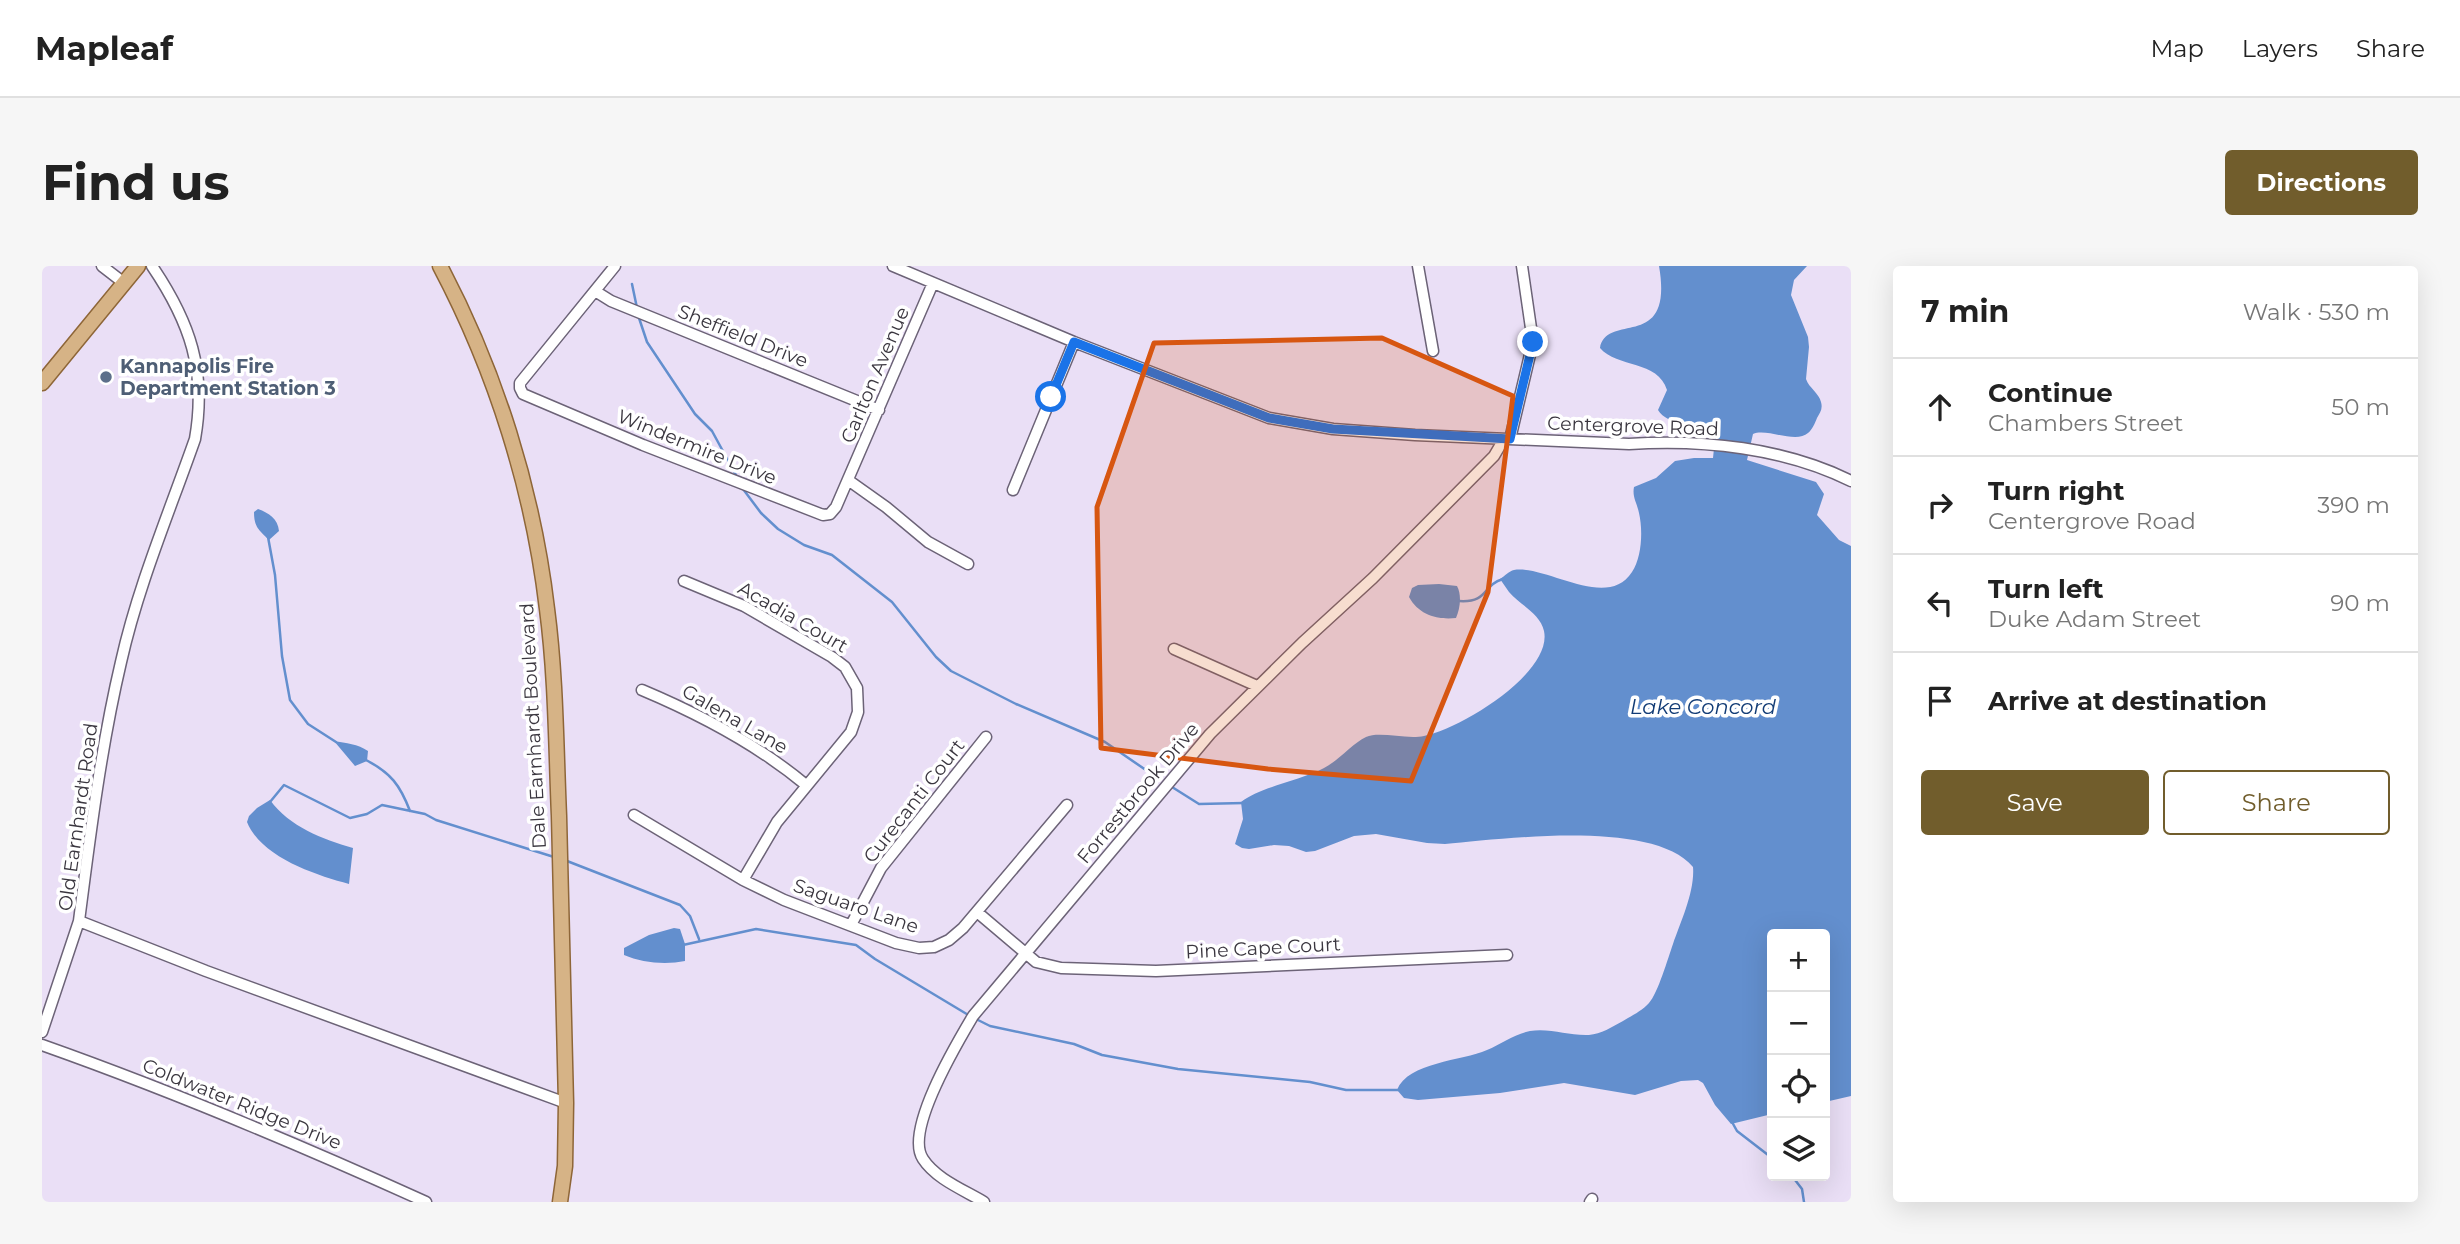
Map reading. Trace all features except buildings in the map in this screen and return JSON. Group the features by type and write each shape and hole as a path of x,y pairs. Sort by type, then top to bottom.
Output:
{"main road":[{"path":"42,383 138,266"},
{"name":"Dale Earnhardt Boulevard","path":"439,266 474,337 499,402 522,475 537,542 547,609 554,686 566,1102 565,1166 560,1202"}],"street":[{"path":"102,266 124,284"},
{"name":"Old Earnhardt Road","path":"152,266 185,324 194,349 200,383 199,418 195,439 138,597 121,662 100,771 79,921 205,971 566,1102"},
{"path":"595,291 615,266"},
{"name":"Centergrove Road","path":"892,266 907,269 933,283 1074,342 1269,418 1333,429 1736,448 1780,454 1832,471 1851,481"},
{"path":"1418,266 1433,351"},
{"path":"1507,439 1533,342 1522,266"},
{"name":"Carlton Avenue","path":"848,480 933,283"},
{"name":"Windermire Drive","path":"595,291 520,383 520,388 529,397 816,514 830,514 848,480"},
{"name":"Sheffield Drive","path":"595,291 611,301 879,410"},
{"path":"1013,490 1074,342"},
{"name":"Forrestbrook Drive","path":"984,1202 943,1177 927,1164 919,1152 918,1131 924,1111 962,1033 991,993 1174,775 1257,686 1374,578 1494,456 1507,439"},
{"path":"848,480 928,542 968,564"},
{"name":"Acadia Court","path":"684,581 744,606 845,667 857,688 858,712 851,732 777,822 743,880"},
{"path":"1174,649 1257,686"},
{"name":"Galena Lane","path":"642,690 682,707 783,767 806,785"},
{"name":"Curecanti Court","path":"851,925 881,868 986,737"},
{"name":"Saguaro Lane","path":"634,816 743,880 784,900 896,943 919,948 934,947 949,940 1067,805"},
{"name":"Pine Cape Court","path":"976,912 1024,954 1047,966 1122,972 1507,955"},
{"path":"42,1032 79,921"},
{"name":"Coldwater Ridge Drive","path":"42,1045 119,1072 323,1156 426,1202"}],"highlighted area":[{"path":"1382,338 1513,396 1488,592 1411,781 1268,769 1101,748 1097,507 1154,343"}],"water":[{"name":"Lake Concord","path":"1659,266 1807,266 1794,280 1791,295 1808,337 1806,379 1820,399 1821,411 1811,430 1803,436 1753,434 1747,460 1816,482 1824,494 1817,515 1839,540 1851,546 1851,1096 1830,1101 1830,929 1767,929 1767,1115 1731,1124 1715,1105 1703,1083 1698,1080 1681,1081 1635,1095 1564,1083 1500,1093 1418,1100 1404,1098 1397,1090 1403,1081 1424,1068 1476,1054 1530,1031 1545,1030 1582,1035 1598,1033 1615,1026 1643,1008 1656,992 1683,916 1690,896 1693,867 1673,852 1645,842 1612,837 1538,836 1445,844 1376,834 1354,836 1306,852 1289,846 1274,845 1242,848 1235,844 1243,819 1241,802 1258,792 1324,768 1366,737 1424,736 1459,723 1500,697 1519,681 1534,664 1543,647 1544,631 1534,614 1509,592 1500,579 1510,571 1528,570 1592,587 1608,587 1621,583 1632,572 1640,551 1641,535 1634,487 1656,478 1675,461 1713,458 1716,429 1676,422 1662,415 1658,410 1667,390 1662,380 1646,369 1616,359 1600,348 1605,337 1649,320 1657,310 1661,293"},
{"path":"258,509 266,512 277,523 279,531 269,540 256,525 254,512"},
{"path":"1418,585 1457,586 1460,602 1456,618 1429,615 1418,608 1409,597 1412,588"},
{"path":"334,741 352,744 368,751 367,761 355,766"},
{"path":"270,800 297,825 318,836 353,848 349,884 305,870 276,855 264,845 247,822 257,808"},
{"path":"674,928 680,929 685,944 685,961 654,962 624,955 624,948 649,935"}],"waterway":[{"path":"632,284 637,308"},
{"path":"638,315 647,342 695,414 712,431 737,477"},
{"path":"743,489 761,513 778,529 804,545 832,555 892,602 936,657 951,671 1016,704 1105,742 1159,779"},
{"path":"268,537 290,700 308,724 336,742"},
{"path":"1459,601 1476,599 1491,585 1503,579"},
{"path":"366,760 394,781 410,811"},
{"path":"270,802 284,785 350,818 367,814 382,805 425,814 436,820 554,857"},
{"path":"1172,787 1199,804 1244,803"},
{"path":"567,861 680,905 690,916 699,939"},
{"path":"683,945 756,929 856,945 970,1016"},
{"path":"976,1019 990,1026 1074,1044 1102,1055 1178,1069 1310,1082 1346,1090 1398,1090"},
{"path":"1732,1122 1737,1131 1767,1154"},
{"path":"1796,1181 1802,1189 1804,1202"}],"place":[{"name":"Kannapolis Fire Department Station 3","path":"106,377"}],"route":[{"path":"1051,397 1074,342 1269,418 1333,429 1510,439 1533,342"}]}
